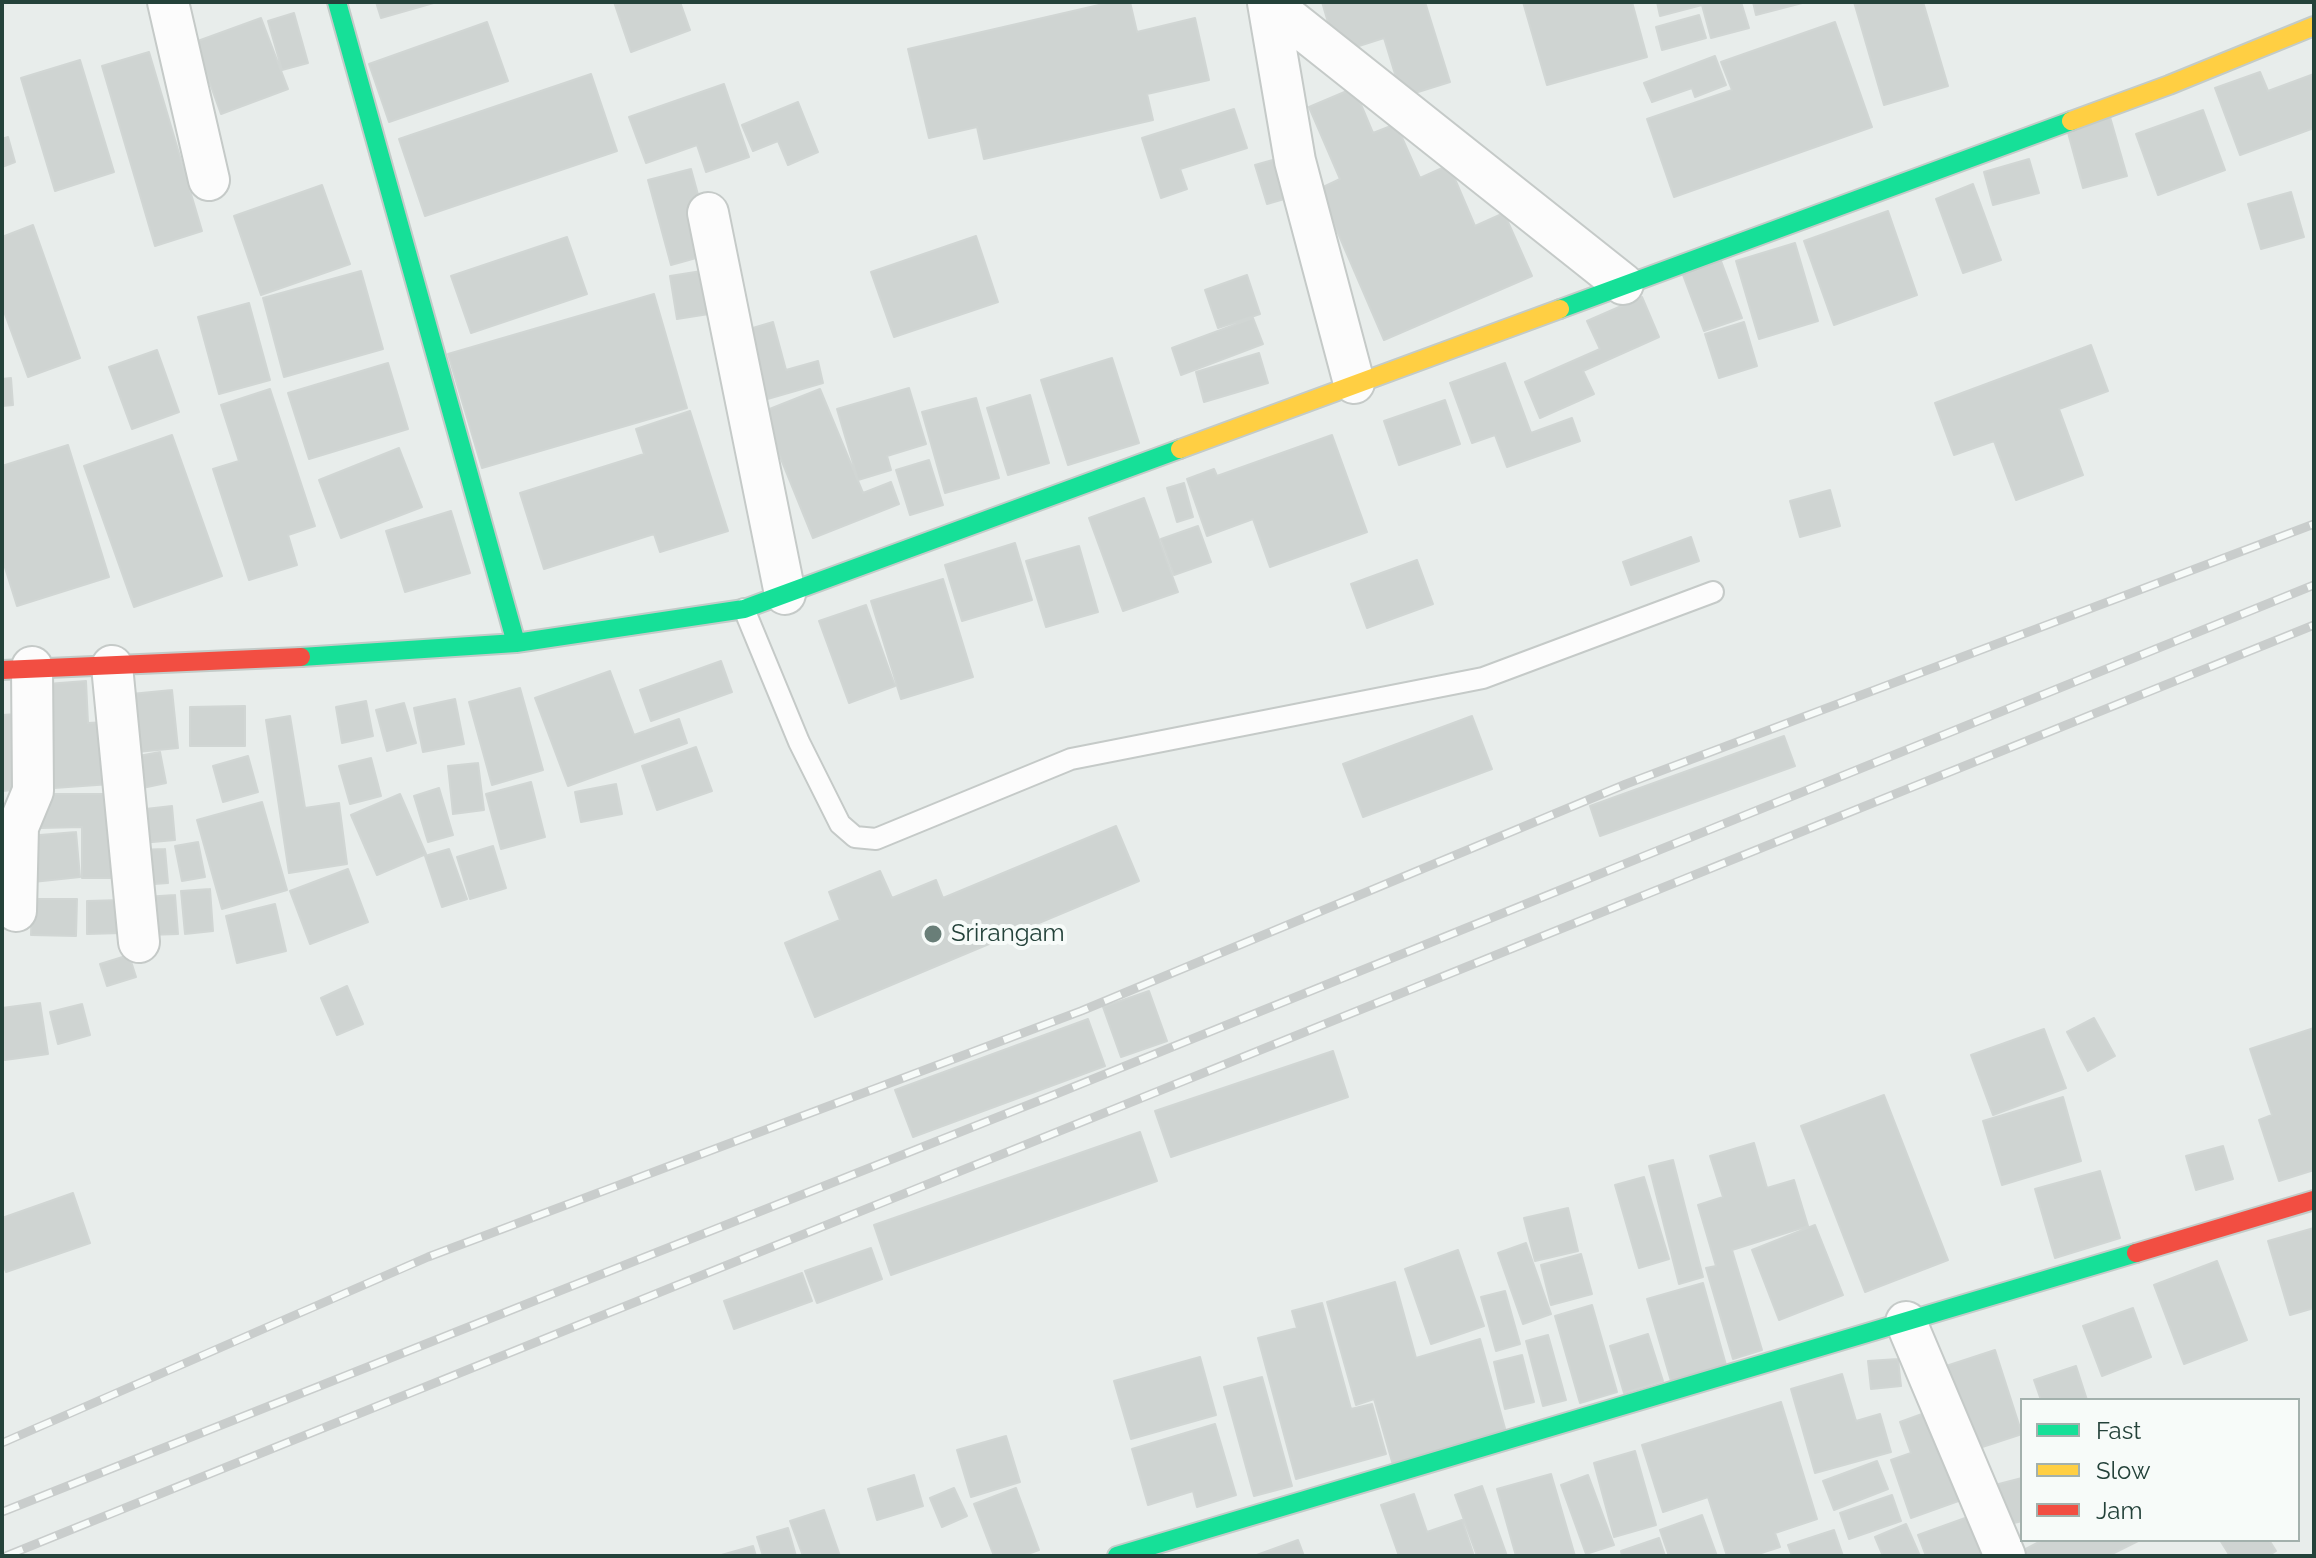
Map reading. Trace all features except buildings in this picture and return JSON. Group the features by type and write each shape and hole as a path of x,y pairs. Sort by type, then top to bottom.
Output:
{"street":[{"path":"168,2 209,180"},
{"path":"337,2 516,643"},
{"path":"1268,2 1623,284"},
{"path":"1268,2 1295,161 1354,383"},
{"path":"16,911 18,827 33,791 17,668 112,666 516,643 744,609 2169,85 2314,26"},
{"path":"708,213 785,594"},
{"path":"112,666 139,942"},
{"path":"1117,1556 2314,1200"},
{"path":"1906,1322 2005,1556"}],"lane":[{"path":"744,609 799,742 840,824 855,837 876,839 1071,759 1483,678 1713,592"}],"railway":[{"path":"2,1443 428,1257 1081,1011 1626,784 2314,524"},
{"path":"2,1512 1056,1094 2314,585"},
{"path":"6,1556 2314,625"}],"traffic: fast":[{"path":"337,2 516,643"},
{"path":"1560,309 2071,121"},
{"path":"301,657 516,643 744,609 1180,449"},
{"path":"1117,1556 2136,1253"}],"traffic: slow":[{"path":"2071,121 2314,26"},
{"path":"1180,449 1560,309"}],"traffic: jam":[{"path":"2,670 301,657"},
{"path":"2136,1253 2314,1200"}],"place":[{"name":"Srirangam","path":"933,934"}]}
